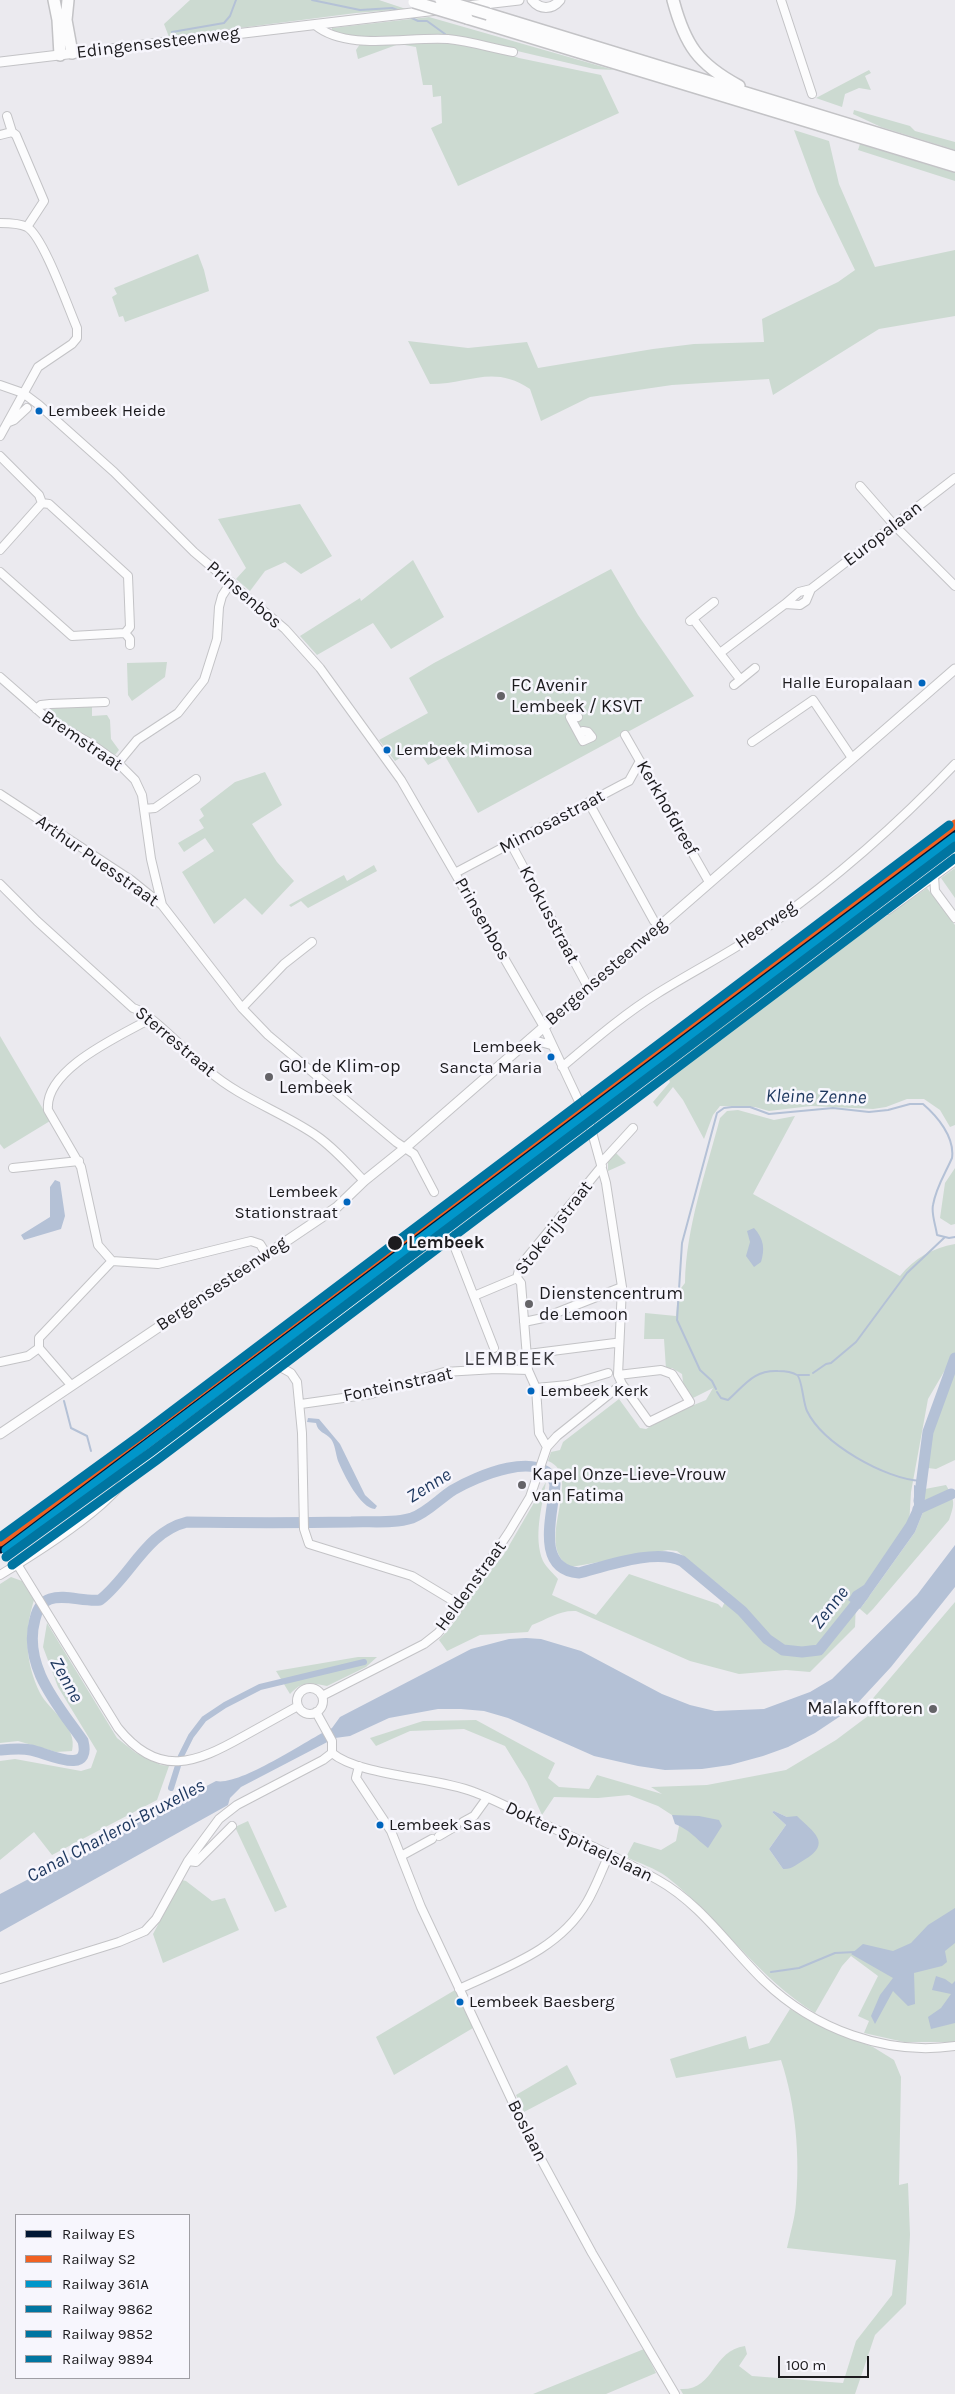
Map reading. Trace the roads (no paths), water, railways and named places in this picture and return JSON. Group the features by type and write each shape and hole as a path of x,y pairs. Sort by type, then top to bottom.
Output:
{"highway":[{"path":"54,0 58,20 60,55"},
{"path":"68,0 66,20 72,53"},
{"path":"441,0 955,166"},
{"path":"673,0 685,39 703,62 714,71 758,97"},
{"path":"677,0 679,24"},
{"path":"410,1 707,86 758,97 955,157"}],"main road":[{"name":"Edingensesteenweg","path":"0,62 519,0"},
{"path":"532,0 538,5 547,8 556,5 560,0"},
{"name":"Bergensesteenweg","path":"0,1434 337,1207 364,1181 405,1148 708,882 955,669"}],"street":[{"path":"781,0 812,94"},
{"path":"316,25 333,35 364,41 446,39 513,52"},
{"path":"7,116 12,132 16,135 44,201 26,226"},
{"path":"0,136 12,132"},
{"path":"0,223 14,223 26,226 37,236 45,248 77,328 77,338 72,344 38,367 0,436"},
{"path":"0,385 23,393"},
{"name":"Prinsenbos","path":"23,393 104,463 177,536 285,629 320,668 401,780 544,1027 588,1121 606,1183 622,1287 618,1375"},
{"path":"9,422 27,408"},
{"path":"0,456 39,495 42,503"},
{"name":"Europalaan","path":"720,653 800,592 811,589 955,478"},
{"path":"860,486 895,526 955,586"},
{"path":"0,550 42,503"},
{"path":"0,572 72,636 125,633 130,627 128,576 90,544 49,504 42,503"},
{"path":"118,763 137,740 178,713 204,680 217,639 219,608 222,596 231,582"},
{"name":"Europalaan","path":"785,604 800,605 806,601 811,589"},
{"path":"714,602 691,620 740,679"},
{"path":"125,633 130,639 130,645"},
{"path":"734,685 755,668"},
{"name":"Bremstraat","path":"0,678 48,720 90,743 118,763 136,780 142,794 151,858 162,905"},
{"path":"752,742 813,700 852,758"},
{"path":"36,709 41,705 50,704 105,702"},
{"name":"Kerkhofdreef","path":"625,735 708,882"},
{"name":"Mimosastraat","path":"455,873 589,804 629,781 640,761"},
{"name":"Heerweg","path":"562,1067 609,1028 657,994 708,964 783,915 925,796 955,764"},
{"path":"144,809 155,808 196,780"},
{"name":"Arthur Puesstraat","path":"0,794 131,880 162,905 242,1008 268,1036 414,1154 434,1192"},
{"path":"589,804 654,921 659,926"},
{"name":"Krokusstraat","path":"511,844 588,987"},
{"path":"888,910 955,861"},
{"path":"934,876 934,891 955,918"},
{"name":"Sterrestraat","path":"0,884 37,921 133,1008 150,1018 210,1072 228,1085 315,1134 364,1181"},
{"path":"242,1008 284,964 312,942"},
{"path":"150,1018 81,1059 52,1087 47,1099 48,1110 79,1161 98,1245 112,1261 158,1264 251,1241 260,1244 267,1255"},
{"path":"530,1039 551,1045"},
{"name":"Stokerijstraat","path":"474,1296 517,1278 520,1266 633,1128"},
{"path":"13,1168 79,1161"},
{"path":"0,1575 67,1531 101,1505 139,1465 444,1232 450,1236 494,1348"},
{"path":"72,1385 39,1348 39,1338 112,1261"},
{"path":"517,1278 521,1283 524,1322 521,1340 528,1354 528,1370 536,1388 539,1434 547,1448"},
{"path":"524,1322 543,1318 622,1287"},
{"path":"528,1354 615,1343"},
{"path":"0,1362 28,1356 39,1348"},
{"path":"273,1363 291,1373 297,1382 301,1404 304,1529 306,1540 313,1547 412,1576 460,1605"},
{"name":"Fonteinstraat","path":"301,1404 371,1394 444,1372 496,1368 528,1370"},
{"path":"661,1370 672,1374 690,1402 649,1422 622,1384 618,1375 661,1370"},
{"path":"536,1388 568,1385 608,1373"},
{"name":"Heldenstraat","path":"322,1696 424,1644 438,1633 460,1605 530,1498 547,1448 557,1436 622,1384"},
{"path":"18,1564 118,1728 130,1743 150,1754 169,1760 190,1761 219,1750 298,1706"},
{"path":"303,1690 316,1690 322,1696 322,1705 316,1712 306,1713 298,1706 298,1697 303,1690"},
{"path":"316,1712 332,1741 332,1753"},
{"path":"332,1753 359,1766"},
{"path":"0,1979 119,1942 145,1931 156,1918 188,1862 208,1832 227,1812 323,1760 332,1753"},
{"name":"Dokter Spitaelslaan","path":"359,1766 448,1784 487,1798 610,1853 661,1881 682,1896 765,1982 793,2005 814,2018 854,2037 914,2047 955,2046"},
{"name":"Boslaan","path":"359,1766 356,1778 391,1831 415,1894 530,2139 592,2253 675,2394"},
{"path":"401,1856 474,1816 487,1798"},
{"path":"188,1862 196,1862 232,1826"},
{"path":"459,1988 547,1946 568,1927 587,1902 610,1853"}],"water":[{"path":"55,1180 60,1182 65,1216 61,1229 24,1240 21,1235 50,1217 50,1187"},
{"path":"754,1228 762,1240 763,1253 761,1262 754,1267 746,1256 750,1242 747,1231"},
{"path":"308,1418 319,1419 340,1444 365,1495 377,1506 375,1509 369,1507 358,1497 338,1461 332,1441 318,1429 316,1423 307,1422"},
{"name":"Zenne","path":"914,1485 925,1489 923,1512 915,1532 860,1609 848,1600 853,1592 864,1585 906,1523 914,1506"},
{"path":"955,1545 955,1587 891,1667 854,1707 815,1733 788,1747 730,1765 702,1769 665,1770 594,1756 508,1718 484,1711 438,1709 389,1718 350,1736 335,1738 241,1787 230,1798 228,1805 0,1932 0,1894 216,1781 227,1781 257,1770 332,1728 340,1717 471,1649 509,1639 541,1639 581,1651 662,1694 690,1705 715,1711 764,1709 810,1692 832,1679 917,1595"},
{"path":"774,1811 787,1817 797,1816 814,1832 819,1843 813,1854 789,1869 783,1869 769,1849 786,1825 772,1812"},
{"path":"672,1815 699,1816 719,1820 722,1826 708,1848 689,1832 675,1824"},
{"path":"955,1908 955,1943 945,1951 947,1962 942,1966 914,1973 915,2004 908,2006 893,1991 875,2024 871,2016 880,1995 893,1978 851,1954 863,1944 893,1951 911,1943 928,1925"},
{"path":"936,1976 952,1984 955,1981 955,2023 931,2029 928,2017 941,2008 951,1994 932,1990"}],"waterway":[{"path":"172,32 224,23 230,16 236,0"},
{"path":"312,0 360,10 392,8 400,11"},
{"path":"410,17 418,21 427,21 445,34"},
{"name":"Kleine Zenne","path":"716,1389 712,1381 700,1370 677,1320 682,1243 717,1113 724,1108 750,1107 769,1114 833,1108 869,1112 888,1110 910,1104 923,1104 939,1121 951,1142 952,1158 936,1192 933,1212 937,1235 949,1238 955,1237"},
{"path":"813,1373 826,1364 831,1363 856,1342 907,1273 945,1237"},
{"name":"Zenne","path":"919,1501 928,1432 955,1358"},
{"name":"Kleine Zenne","path":"717,1392 721,1398 728,1400 750,1380 762,1373 780,1371 795,1374 799,1377 807,1411 826,1436 856,1458 873,1467 906,1479 921,1481"},
{"path":"798,1375 809,1375"},
{"path":"64,1401 71,1428 87,1436 91,1451"},
{"name":"Zenne","path":"0,1750 27,1749 66,1760 81,1758 84,1752 83,1741 53,1699 38,1669 32,1636 38,1610 44,1602 56,1598 100,1600 160,1535 173,1527 187,1522 290,1523 405,1520 428,1509 463,1484 508,1468 523,1466 537,1468 548,1473 555,1484 549,1538 551,1551 556,1562 565,1569 579,1573 645,1557 671,1557 682,1561 742,1611 767,1639 783,1650 802,1652 819,1650 864,1594"},
{"name":"Zenne","path":"918,1509 951,1494"},
{"name":"Canal Charleroi-Bruxelles","path":"171,1788 181,1756 191,1736 204,1719 225,1705 260,1687 364,1662"},
{"path":"771,1972 799,1968 835,1953 855,1952"}],"rail line":[{"name":"S2","path":"0,1542 955,824"},
{"name":"9852","path":"0,1537 139,1436 949,825"},
{"name":"ES","path":"0,1549 145,1444 955,833"},
{"name":"361A","path":"6,1550 955,837"},
{"name":"9862","path":"6,1557 151,1452 955,846"},
{"name":"9894","path":"12,1565 157,1460 955,858"}],"place":[{"name":"Lembeek Heide","path":"39,411"},
{"name":"Halle Europalaan","path":"922,683"},
{"name":"FC Avenir Lembeek / KSVT","path":"501,696"},
{"name":"Lembeek Mimosa","path":"387,750"},
{"name":"Lembeek Sancta Maria","path":"551,1057"},
{"name":"GO! de Klim-op Lembeek","path":"269,1077"},
{"name":"Lembeek Stationstraat","path":"347,1202"},
{"name":"Lembeek","path":"395,1243"},
{"name":"Dienstencentrum de Lemoon","path":"529,1304"},
{"name":"Lembeek Kerk","path":"531,1391"},
{"name":"Kapel Onze-Lieve-Vrouw van Fatima","path":"522,1485"},
{"name":"Malakofftoren","path":"933,1709"},
{"name":"Lembeek Sas","path":"380,1825"},
{"name":"Lembeek Baesberg","path":"460,2002"}],"district":[{"name":"LEMBEEK","path":"510,1359"}]}
